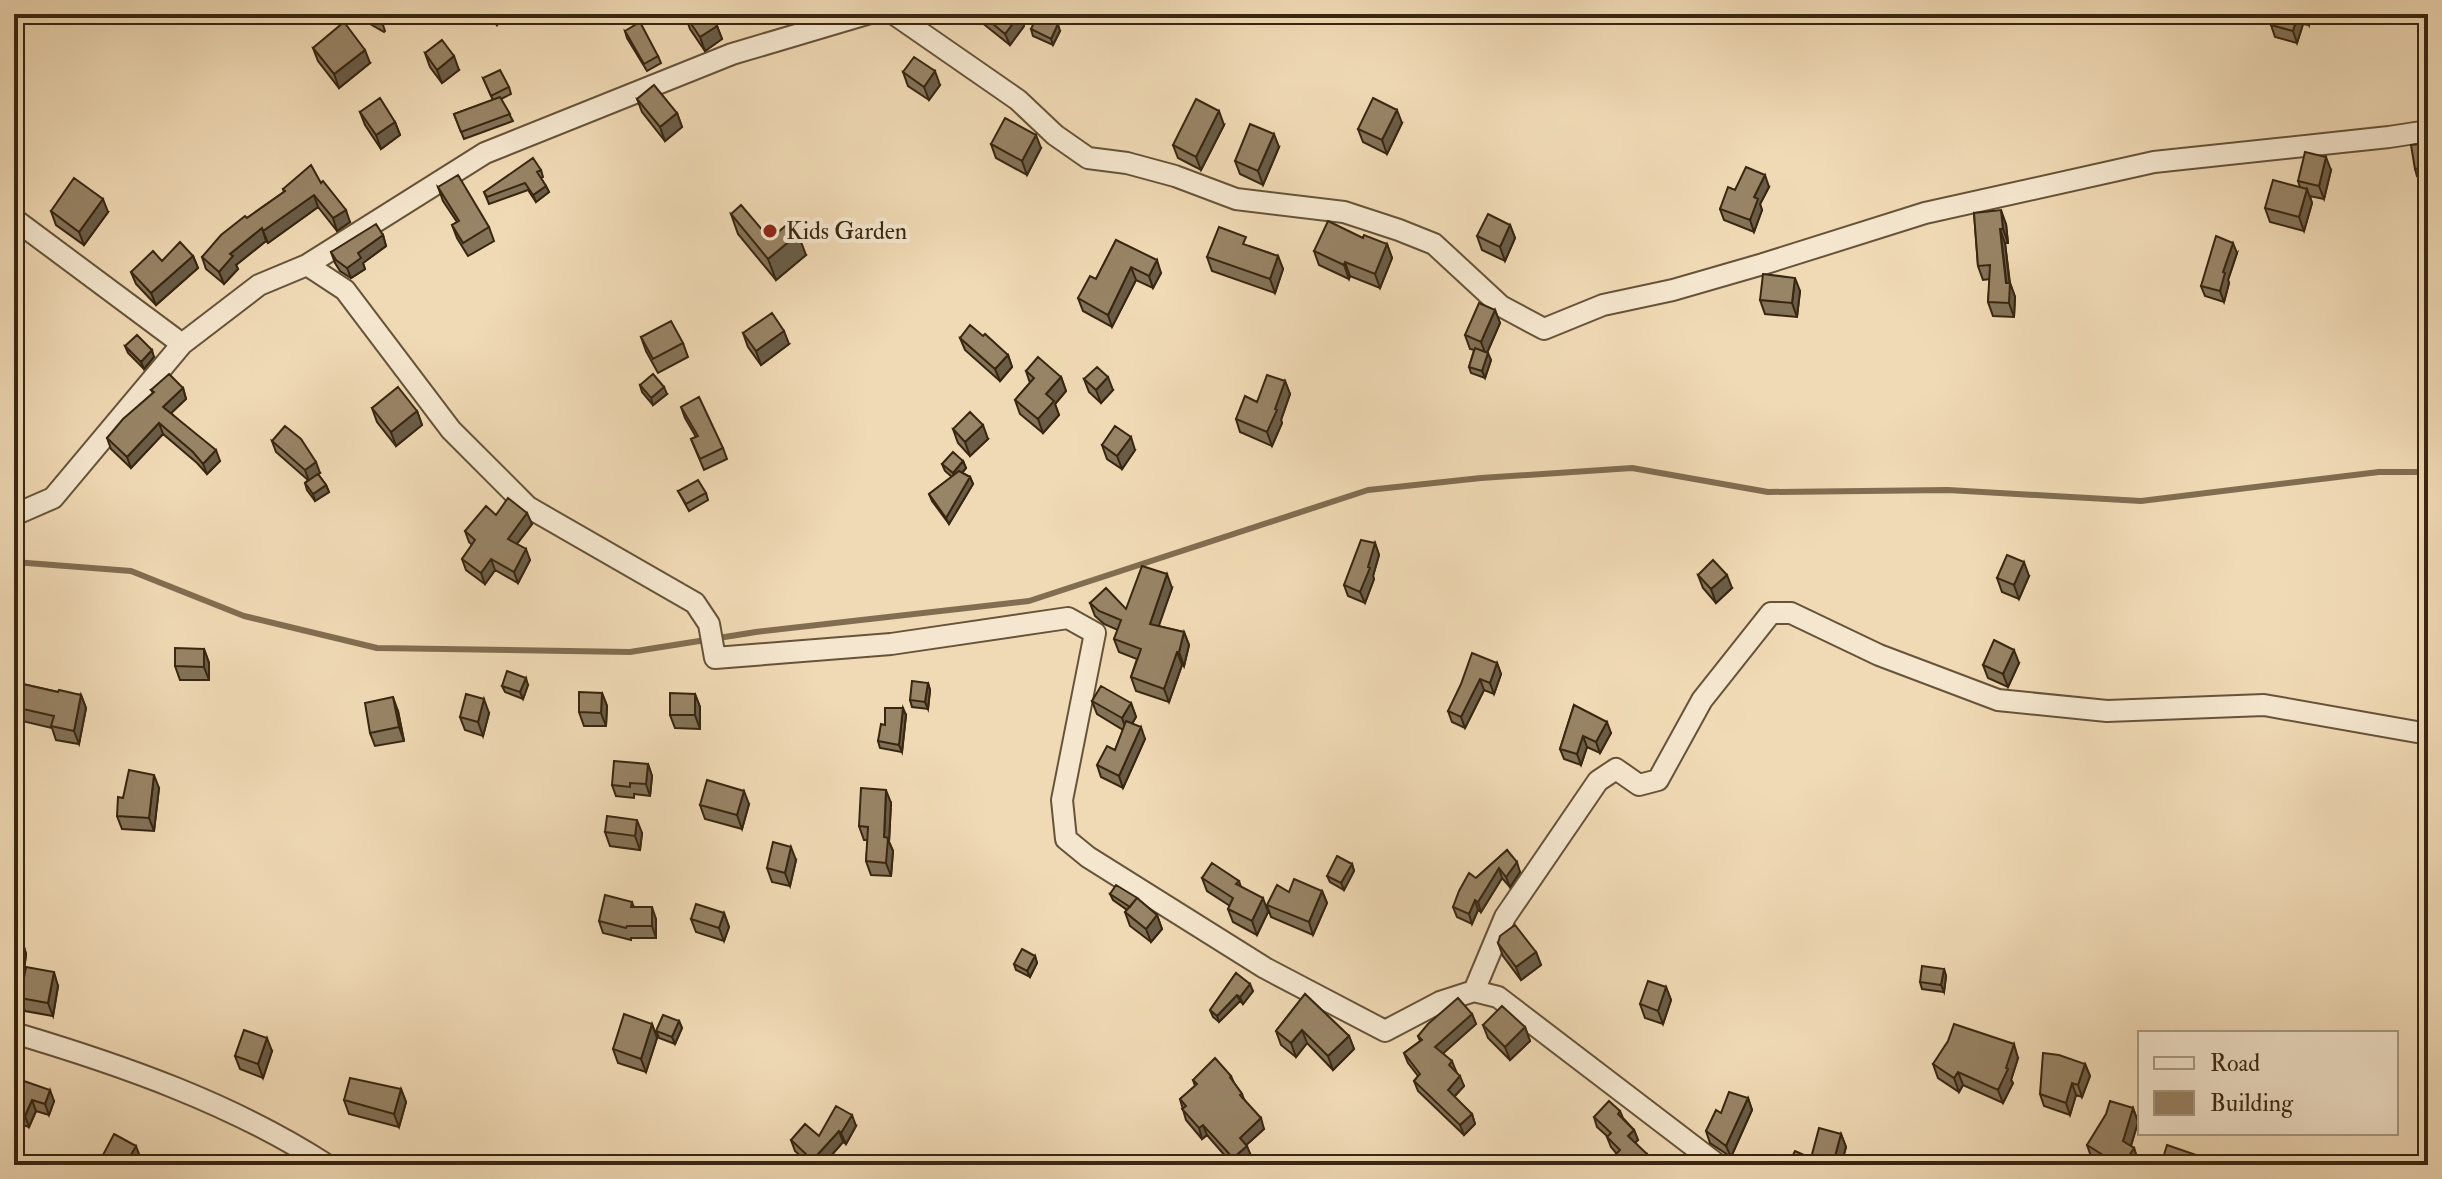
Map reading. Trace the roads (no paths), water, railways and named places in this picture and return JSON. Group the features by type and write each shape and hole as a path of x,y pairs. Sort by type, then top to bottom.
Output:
{"street":[{"path":"14,515 53,498 182,344 259,285 307,265 485,153 732,54 867,14"},
{"path":"894,14 1018,100 1055,135 1088,158 1127,163 1175,176 1236,199 1344,212 1399,230 1434,244 1501,306 1544,329 1603,305 1673,290 1925,213 2154,162 2428,131"},
{"path":"14,219 182,344"},
{"path":"307,265 345,290 451,430 528,507 695,603 709,624 715,658 891,644 1068,618 1095,633 1062,800 1066,839 1088,857 1265,968 1385,1031 1440,1002 1474,991 1498,997 1718,1165"},
{"path":"1474,991 1505,917 1598,781 1616,769 1639,785 1658,780 1702,700 1771,613 1791,613 1879,655 1998,700 2107,711 2264,705 2428,734"},
{"path":"14,1033 131,1072 211,1103 297,1145 327,1165"}],"waterway":[{"path":"14,562 131,571 244,616 377,648 630,652 756,632 1029,601 1368,490 1481,478 1632,468 1768,492 1948,490 2141,501 2379,472 2428,472"}],"place":[{"name":"Kids Garden","path":"770,231"}]}
